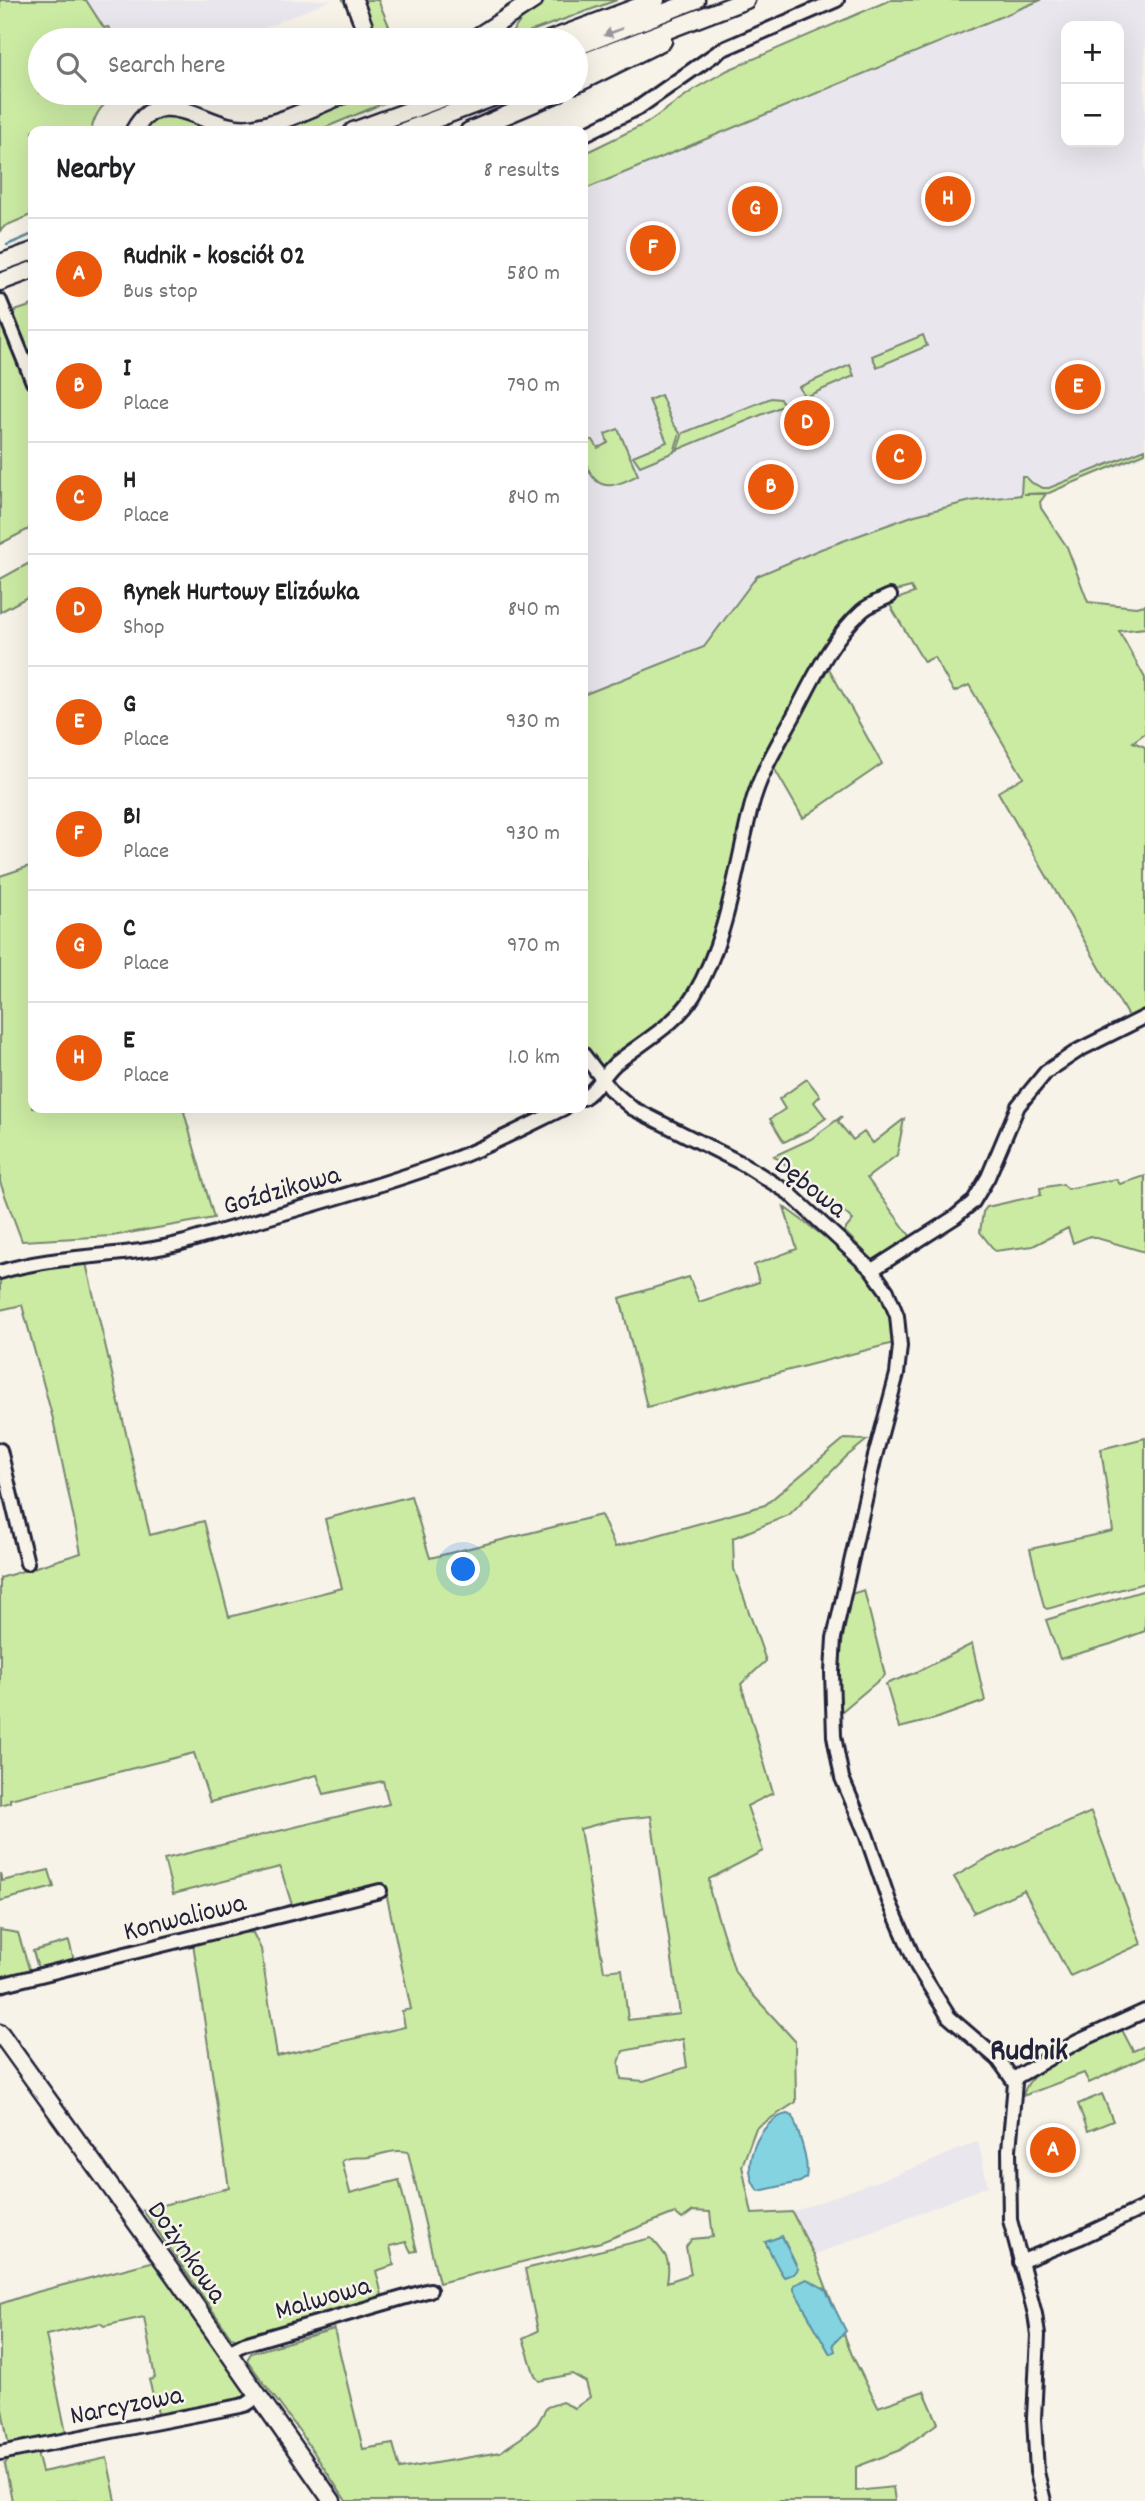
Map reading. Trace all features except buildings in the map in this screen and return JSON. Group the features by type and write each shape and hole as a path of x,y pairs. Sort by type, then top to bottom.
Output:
{"main road":[{"path":"354,0 364,28"},
{"path":"491,28 534,0"},
{"path":"578,28 638,3 656,0"},
{"path":"588,42 696,0"},
{"path":"588,60 746,0"},
{"path":"588,78 721,10"},
{"path":"259,126 317,105"},
{"path":"364,126 403,105"},
{"path":"366,126 424,105"},
{"path":"417,126 473,105"},
{"path":"481,126 530,105"},
{"path":"138,126 146,116 156,110 170,107 185,110 222,126"},
{"path":"0,263 28,253"},
{"path":"0,282 28,272"},
{"name":"Dożynkowa","path":"0,2033 332,2501"}],"street":[{"path":"588,133 638,108 721,50 837,0"},
{"path":"0,302 28,370"},
{"path":"588,1095 615,1065 681,1013 693,997 730,902 751,808 767,764 831,648 861,612 890,596"},
{"path":"872,1270 962,1212 973,1202 988,1177 1018,1106 1046,1072 1079,1050 1145,1017"},
{"name":"Dębowa","path":"588,1060 616,1095 632,1108 743,1164 789,1193 872,1270 890,1298 900,1331 897,1374 834,1638 832,1720 837,1759 889,1902 920,1972 949,2017 999,2060 1013,2079"},
{"name":"Goździkowa","path":"0,1272 55,1259 156,1250 185,1242 336,1198 453,1159 505,1138 554,1113"},
{"path":"0,1450 27,1563"},
{"name":"Konwaliowa","path":"0,1986 380,1891"},
{"path":"1044,2501 1037,2472 1033,2408 1038,2335 1035,2314 1011,2229 1009,2204 1009,2150 1015,2092 1013,2079 1077,2042 1145,2011"},
{"path":"1020,2262 1145,2207"},
{"name":"Malwowa","path":"228,2352 244,2344 430,2290"},
{"name":"Narcyzowa","path":"0,2453 100,2431 240,2406 259,2396"}],"shaded area":[{"path":"86,0 331,0 264,28 104,28"},
{"path":"1042,0 1145,0 1145,456 1046,494 1020,495 915,515 821,549 757,576 704,647 588,693 588,188"},
{"path":"978,2141 988,2186 814,2255 792,2212 927,2163"}],"green space":[{"path":"0,0 86,0 104,28 28,28 28,105 105,105 93,126 28,126 28,216 0,231"},
{"path":"343,0 378,0 390,28 356,28"},
{"path":"546,0 617,0 540,28 515,28"},
{"path":"890,0 1041,0 588,188 588,152 647,123 696,88 728,70"},
{"path":"339,105 379,105 329,126 286,126"},
{"path":"163,115 185,117 207,126 147,126"},
{"path":"28,307 28,530 0,544 0,316"},
{"path":"923,335 927,346 877,367 872,356"},
{"path":"850,365 854,376 805,397 799,387"},
{"path":"661,395 672,422 680,433 674,452 640,466 633,456 667,442 649,400"},
{"path":"771,398 780,399 785,405 677,450 683,433"},
{"path":"618,429 638,475 612,485 604,485 593,476 588,467 588,440 593,440 598,448 608,443 605,434"},
{"path":"1145,449 1145,453 1049,493 1024,494 1046,494 1040,502 1041,508 1067,547 1088,602 1136,607 1145,605 1145,628 1119,631 1145,678 1145,733 1133,742 1145,747 1145,1012 1129,1018 998,792 1023,777 969,685 954,692 934,657 924,662 888,602 914,593 911,587 877,596 853,615 767,764 744,847 693,997 600,1072 588,1059 588,693 704,647 757,576 821,549 915,515 971,501 1021,495 1022,477 1043,488 1049,488"},
{"path":"28,564 28,597 0,612 0,579"},
{"path":"827,665 882,764 803,818 774,768 786,737"},
{"path":"28,867 28,1113 184,1113 214,1218 112,1236 22,1241 0,1182 0,876"},
{"path":"807,1079 820,1096 814,1102 826,1118 784,1142 770,1119 785,1109 779,1099"},
{"path":"842,1116 838,1122 853,1140 864,1132 873,1143 904,1119 897,1155 867,1178 911,1237 898,1248 873,1260 844,1231 853,1220 822,1192 774,1156 811,1139"},
{"path":"1145,1176 1145,1252 1090,1236 1073,1243 1068,1228 1033,1246 995,1251 980,1232 983,1212 987,1207 1041,1195 1040,1188 1063,1184 1067,1189 1116,1179 1120,1184"},
{"path":"784,1207 849,1256 877,1287 887,1303 893,1321 894,1343 647,1407 620,1298 689,1277 699,1302 759,1282 754,1265 797,1249"},
{"path":"85,1259 150,1535 204,1521 229,1617 342,1588 325,1519 411,1496 430,1558 601,1515 615,1547 765,1505 844,1439 867,1440 846,1457 789,1515 733,1538 734,1569 766,1661 741,1684 773,1793 747,1806 763,1851 709,1879 710,1892 735,1972 795,2041 796,2102 756,2128 742,2166 752,2214 792,2212 814,2255 852,2355 878,2407 924,2391 938,2423 900,2450 856,2467 856,2491 893,2487 895,2501 346,2501 303,2436 247,2360 251,2353 334,2329 363,2449 393,2444 400,2469 500,2452 537,2424 547,2407 562,2402 575,2408 590,2397 586,2382 572,2374 539,2381 535,2376 523,2338 538,2331 525,2269 651,2238 666,2258 667,2282 691,2274 686,2247 692,2239 713,2237 710,2212 693,2211 682,2219 675,2213 601,2242 439,2283 408,2152 393,2151 369,2157 349,2158 342,2161 350,2193 399,2180 417,2251 411,2252 406,2242 390,2246 394,2265 376,2271 383,2299 243,2340 231,2337 143,2210 229,2188 193,1943 243,1932 253,1933 261,1949 277,2056 405,2027 402,2011 411,2009 384,1883 293,1908 280,1867 173,1894 164,1859 389,1804 383,1781 324,1794 317,1775 210,1802 194,1753 10,1799 10,1802 0,1805 0,1578 81,1553 53,1419 22,1305 0,1310 0,1277","holes":["651,1816 680,2014 628,2020 622,1969 604,1971 580,1829 613,1820","683,2039 687,2067 644,2081 621,2079 619,2063 623,2051"]},
{"path":"1145,1438 1145,1583 1047,1609 1044,1607 1030,1549 1113,1531 1101,1449"},
{"path":"864,1590 885,1675 841,1712 838,1710 837,1671 851,1594"},
{"path":"1145,1590 1145,1631 1060,1659 1046,1620"},
{"path":"972,1644 985,1701 935,1719 899,1728 886,1684 919,1671"},
{"path":"1091,1812 1141,1944 1070,1976 1024,1890 973,1913 954,1877 984,1860"},
{"path":"49,1870 54,1887 0,1901 0,1873 2,1881"},
{"path":"0,1930 18,1933 31,1975 0,1983"},
{"path":"69,1941 75,1964 39,1972 33,1951"},
{"path":"1121,2028 1133,2051 1145,2046 1145,2057 1089,2083 1084,2073 1023,2096 1028,2084 1049,2064"},
{"path":"1102,2094 1113,2121 1088,2131 1078,2104"},
{"path":"151,2262 156,2264 246,2391 242,2401 159,2417 149,2380 155,2378 144,2317 104,2326 100,2323 46,2335 66,2433 9,2446 0,2399 0,2304"},
{"path":"37,2453 42,2472 107,2458 116,2501 12,2501 5,2464 8,2459"}],"water":[{"path":"787,2114 793,2116 803,2147 806,2178 800,2182 759,2191 750,2171 754,2146 768,2125"},
{"path":"782,2236 798,2269 794,2274 784,2277 765,2242"},
{"path":"807,2279 825,2289 846,2331 833,2344 835,2351 830,2354 794,2290 794,2285"}],"waterway":[{"path":"7,245 28,236"}],"place":[{"name":"E","path":"948,199"},
{"name":"C","path":"755,209"},
{"name":"B1","path":"653,248"},
{"name":"G","path":"1078,387"},
{"name":"Rynek Hurtowy Elizówka","path":"807,423"},
{"name":"H","path":"899,457"},
{"name":"I","path":"771,487"},
{"name":"Rudnik - kosciół 02","path":"1053,2150"}],"district":[{"name":"Rudnik","path":"1029,2048"}]}
